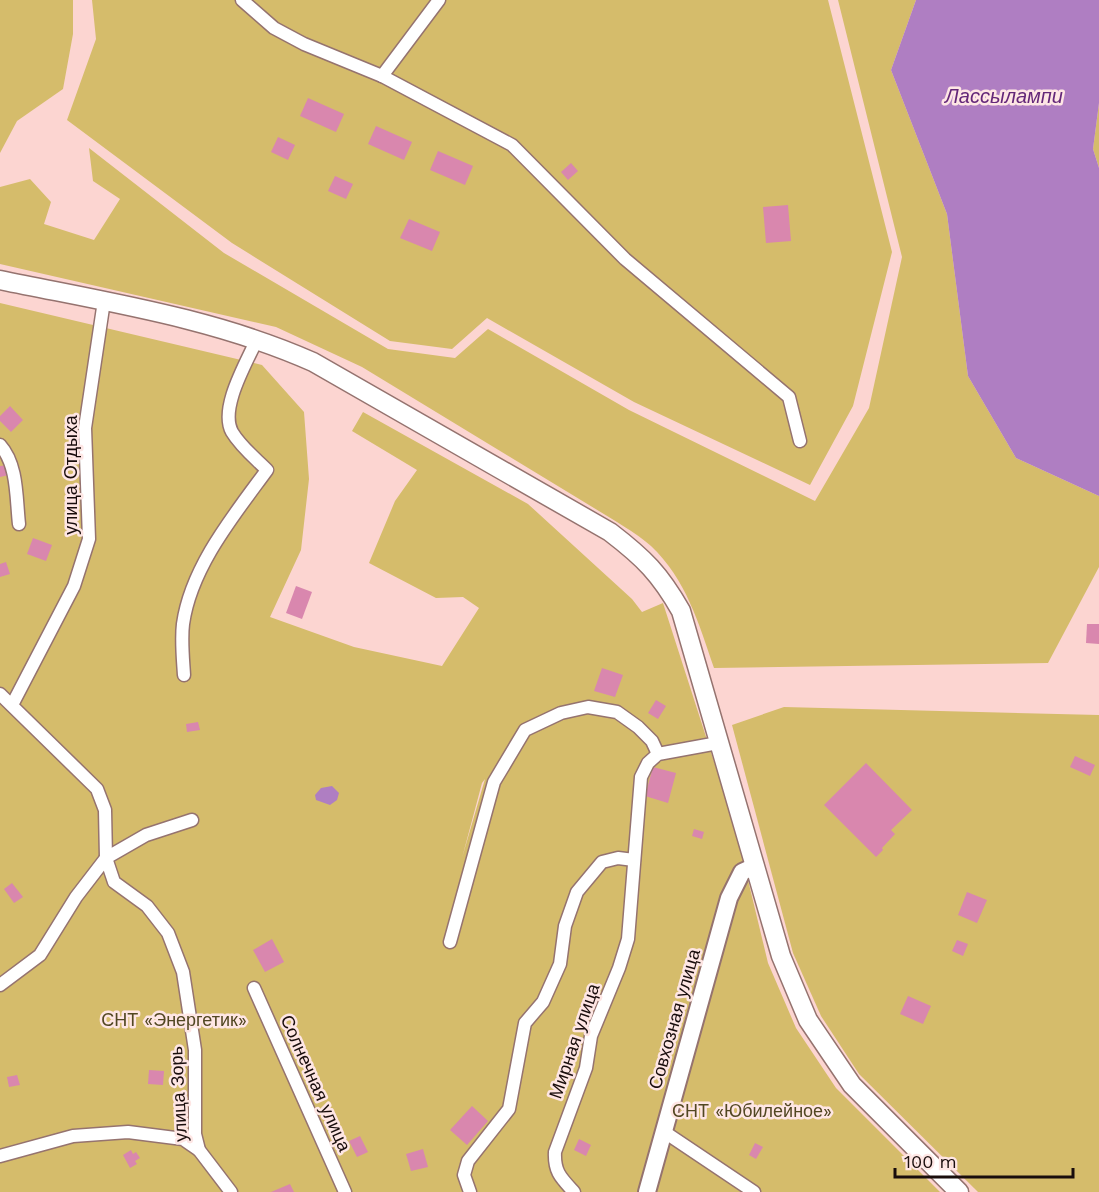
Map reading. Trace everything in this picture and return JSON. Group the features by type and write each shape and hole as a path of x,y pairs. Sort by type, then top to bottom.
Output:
{"main road":[{"path":"0,280 212,325 257,339 313,362 610,532 642,556 666,585 681,611 781,956 808,1020 852,1085 959,1192"}],"street":[{"path":"382,76 438,0"},
{"path":"247,2 274,28 304,44 382,76 512,145 625,259 789,397 800,441"},
{"name":"улица Отдыха","path":"12,705 74,586 89,539 85,428 104,301"},
{"path":"184,675 183,625 192,587 228,522 267,470 243,447 231,430 228,414 233,395 257,339"},
{"path":"0,445 7,453 14,474 19,524"},
{"name":"улица Зорь","path":"0,694 97,789 105,810 106,858 114,882 147,906 168,933 183,972 195,1050 195,1134 199,1150 231,1192"},
{"path":"450,942 494,782 525,730 561,713 588,707 617,712 638,727 652,741 658,754 718,743"},
{"name":"Мирная улица","path":"574,1192 554,1165 555,1152 586,1068 591,1036 619,968 628,939 632,912 641,777 648,763 658,754"},
{"path":"0,985 40,955 76,897 106,858 146,835 192,820"},
{"path":"470,1192 464,1175 468,1161 509,1109 525,1023 543,1002 560,964 565,926 577,892 602,862 618,858 634,860"},
{"name":"Совхозная улица","path":"647,1192 729,898 742,872 755,866"},
{"name":"Солнечная улица","path":"254,988 345,1192"},
{"path":"663,1131 754,1192"},
{"path":"0,1156 73,1136 128,1132 183,1139 199,1150"}],"green space":[{"path":"0,0 73,0 73,34 63,89 17,121 0,153"},
{"path":"92,0 828,0 892,252 853,406 810,485 634,402 487,318 452,349 390,341 232,243 67,120 96,39"},
{"path":"838,0 916,0 891,70 947,214 968,376 1016,458 1099,496 1099,567 1048,663 714,668 697,619 674,573 647,543 617,522 362,367 276,327 0,264 0,187 30,179 51,202 44,224 94,240 120,199 93,181 89,148 224,253 388,349 455,358 488,329 629,410 815,501 869,408 902,257"},
{"path":"1099,103 1099,168 1093,149"},
{"name":"СНТ «Энергетик»","path":"0,303 262,365 304,412 309,479 301,550 270,617 354,647 442,666 479,608 463,597 436,598 369,563 395,501 417,470 352,431 363,412 528,504 632,599 642,612 663,603 736,830 768,963 796,1028 836,1088 940,1192 0,1192","holes":["485,779 462,858 482,783"]},
{"path":"784,707 1099,715 1099,1192 978,1192 859,1074 821,1016 793,953 732,725"}],"water":[{"name":"Лассылампи","path":"916,0 1099,0 1099,103 1093,149 1099,168 1099,496 1016,458 968,376 947,214 891,70"},
{"path":"332,786 339,793 337,800 330,805 316,800 315,795 321,788"}],"building":[{"path":"308,98 344,114 336,132 300,116"},
{"path":"376,126 412,142 404,160 368,144"},
{"path":"278,137 295,145 288,160 271,152"},
{"path":"438,151 473,166 465,185 430,170"},
{"path":"571,163 578,171 568,180 561,172"},
{"path":"335,176 353,184 346,199 328,191"},
{"path":"788,205 791,241 766,243 763,207"},
{"path":"409,219 440,232 432,251 400,238"},
{"path":"10,406 23,420 11,432 0,421 0,416"},
{"path":"8,465 9,475 0,477 0,466"},
{"path":"33,538 52,545 46,561 27,554"},
{"path":"6,562 10,574 0,577 0,564"},
{"path":"296,586 312,592 302,619 286,613"},
{"path":"1087,624 1099,624 1099,644 1086,643"},
{"path":"602,668 623,675 615,697 594,691"},
{"path":"656,700 666,706 658,719 648,713"},
{"path":"198,722 200,730 187,732 186,724"},
{"path":"1075,756 1095,765 1090,776 1070,767"},
{"path":"866,763 912,810 891,830 895,834 876,857 824,805"},
{"path":"653,767 676,773 668,803 645,796"},
{"path":"694,829 704,832 702,839 692,836"},
{"path":"12,883 23,897 14,903 4,889"},
{"path":"967,892 987,900 977,923 958,915"},
{"path":"272,939 284,962 265,972 253,950"},
{"path":"957,940 968,944 963,956 952,951"},
{"path":"908,996 931,1006 923,1024 900,1014"},
{"path":"149,1070 164,1071 163,1085 148,1084"},
{"path":"17,1075 20,1085 9,1087 7,1077"},
{"path":"472,1106 488,1121 467,1145 450,1130"},
{"path":"360,1136 368,1152 357,1157 349,1141"},
{"path":"579,1139 591,1145 586,1156 574,1150"},
{"path":"755,1143 763,1147 756,1159 749,1155"},
{"path":"423,1149 428,1167 411,1171 406,1154"},
{"path":"131,1150 133,1154 136,1152 140,1158 135,1161 137,1164 130,1168 123,1155"},
{"path":"290,1184 294,1192 271,1192"}],"park label":[{"name":"СНТ «Юбилейное»","path":"752,1110"}]}
